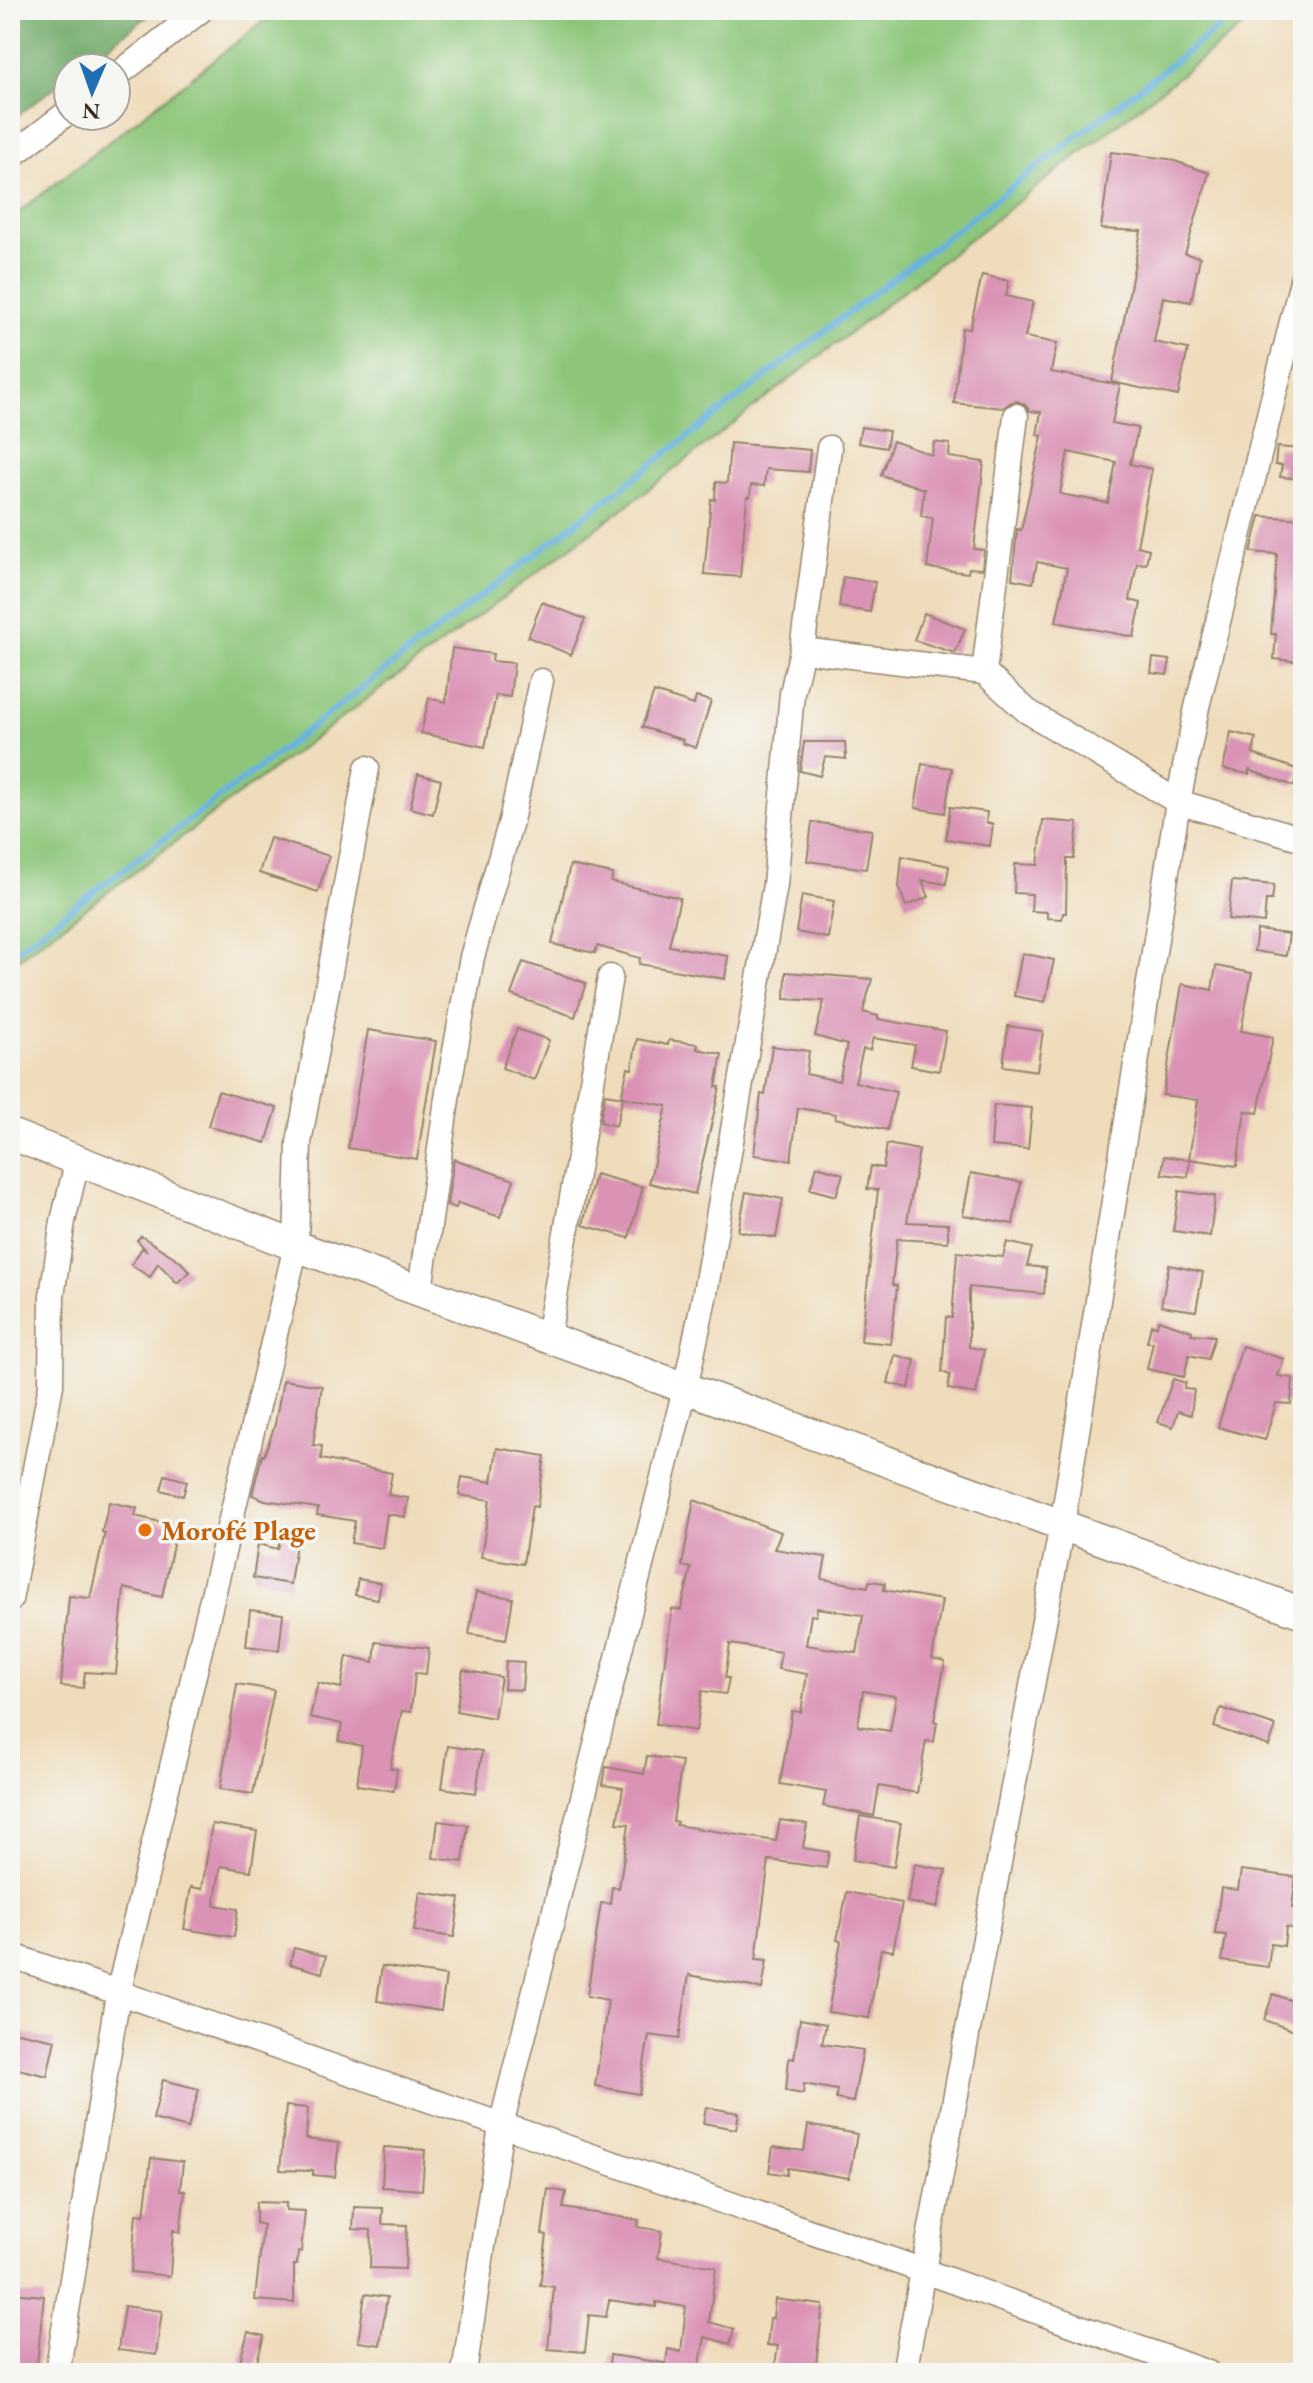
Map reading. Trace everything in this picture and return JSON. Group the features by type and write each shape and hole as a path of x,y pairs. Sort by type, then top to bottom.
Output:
{"street":[{"path":"132,64 201,10"},
{"path":"10,157 52,124"},
{"path":"904,2373 1062,1525 1178,802 1197,707 1303,277"},
{"path":"984,672 1016,416"},
{"path":"464,2373 501,2126 685,1389 705,1293 775,885 792,693 802,650 829,448"},
{"path":"802,650 984,672 1027,711 1178,802 1303,839"},
{"path":"420,1290 449,1085 472,957 511,821 541,681"},
{"path":"57,2373 118,1994 296,1246 299,1143 367,768"},
{"path":"548,1337 610,977"},
{"path":"10,1134 296,1246 1303,1613"},
{"path":"10,1600 51,1385 52,1296 63,1221 78,1159"},
{"path":"10,1955 924,2271 1208,2373"}],"green space":[{"path":"10,10 156,10 100,52 52,52 52,89 10,121"},
{"path":"278,10 1264,10 649,489 10,965 10,219 122,132 132,132 132,124"}],"building":[{"path":"1111,152 1169,159 1209,173 1185,254 1200,257 1191,302 1163,297 1154,342 1188,349 1178,396 1112,382 1141,231 1101,229"},
{"path":"982,275 1009,281 1006,296 1033,302 1025,337 1057,343 1051,372 1120,385 1112,423 1138,428 1130,464 1152,469 1137,546 1149,549 1146,564 1137,563 1130,600 1141,603 1134,637 1056,622 1067,568 1037,562 1033,583 1012,579 1017,529 1021,530 1042,436 1037,435 1041,412 1030,411 1017,401 1003,408 954,403 962,328 970,329","holes":["1068,452 1116,462 1108,503 1060,494"]},
{"path":"861,427 889,431 886,448 858,443"},
{"path":"893,441 932,455 934,442 950,444 949,457 984,462 974,549 984,550 982,569 969,568 968,573 927,568 933,518 921,516 924,489 881,475"},
{"path":"730,443 810,450 808,472 766,469 764,486 751,485 750,497 747,497 740,577 704,574 711,499 715,500 716,482 727,483"},
{"path":"1277,447 1303,449 1303,479 1280,477 1282,465 1275,465"},
{"path":"1260,516 1303,519 1303,662 1274,659 1276,634 1271,634 1277,554 1251,552"},
{"path":"843,577 875,582 870,612 839,607"},
{"path":"542,602 585,619 571,655 528,637"},
{"path":"924,613 965,629 955,653 914,640"},
{"path":"452,648 493,654 492,661 514,663 510,697 496,695 485,747 421,733 429,698 446,702"},
{"path":"1153,658 1170,660 1167,675 1151,673"},
{"path":"654,692 694,705 696,697 711,701 696,748 682,743 683,740 642,727"},
{"path":"1231,732 1256,738 1253,754 1299,770 1294,786 1249,770 1249,774 1223,769"},
{"path":"804,742 845,742 846,759 825,757 820,776 800,771"},
{"path":"922,764 952,768 945,813 915,808"},
{"path":"418,774 441,780 433,814 410,808"},
{"path":"950,807 987,812 986,823 993,824 990,846 946,839"},
{"path":"1043,820 1078,823 1074,859 1067,859 1066,913 1063,913 1062,919 1047,918 1047,912 1031,911 1032,894 1014,893 1015,864 1038,865"},
{"path":"812,822 872,830 866,869 807,861"},
{"path":"270,838 329,856 318,892 259,873"},
{"path":"902,856 949,866 946,884 922,880 929,897 906,906 899,887"},
{"path":"570,865 613,874 611,882 680,898 669,946 728,956 725,979 639,964 640,958 597,946 595,953 552,944"},
{"path":"1232,881 1274,885 1272,900 1266,900 1264,923 1228,919"},
{"path":"802,895 834,901 828,938 796,932"},
{"path":"1257,930 1289,934 1286,956 1254,951"},
{"path":"1022,953 1054,960 1045,1002 1014,996"},
{"path":"523,962 586,983 575,1017 511,995"},
{"path":"1216,966 1252,973 1241,1031 1273,1037 1258,1113 1245,1111 1237,1166 1189,1159 1198,1100 1163,1095 1182,984 1212,990"},
{"path":"786,972 872,979 863,1012 878,1016 878,1019 946,1031 939,1071 911,1066 915,1045 873,1038 870,1050 863,1049 855,1082 896,1092 887,1130 835,1118 836,1114 798,1108 791,1160 754,1155 761,1094 765,1095 772,1046 809,1051 806,1074 839,1081 847,1045 815,1036 824,1001 785,999"},
{"path":"1008,1026 1043,1031 1037,1071 1003,1066"},
{"path":"517,1029 549,1040 534,1080 502,1068"},
{"path":"368,1030 436,1041 417,1159 348,1148"},
{"path":"637,1039 668,1045 669,1040 698,1044 697,1049 722,1054 716,1087 720,1087 695,1194 649,1183 667,1106 621,1097 628,1068 632,1069"},
{"path":"218,1091 277,1108 266,1143 208,1126"},
{"path":"605,1094 623,1097 616,1126 600,1122"},
{"path":"994,1105 1032,1108 1028,1149 991,1146"},
{"path":"887,1144 919,1150 907,1222 948,1224 948,1242 897,1239 892,1285 897,1286 891,1344 861,1341 878,1190 867,1189 871,1166 883,1168"},
{"path":"1164,1156 1190,1160 1188,1177 1162,1174"},
{"path":"454,1159 514,1180 500,1217 458,1203 456,1208 447,1205"},
{"path":"817,1166 843,1174 836,1196 810,1189"},
{"path":"971,1173 1021,1182 1013,1224 963,1215"},
{"path":"595,1174 643,1187 629,1238 583,1225"},
{"path":"1179,1191 1215,1196 1210,1236 1173,1231"},
{"path":"746,1192 783,1199 776,1238 738,1231"},
{"path":"141,1236 180,1261 190,1272 177,1283 158,1263 150,1277 131,1265 142,1248 147,1251 137,1240"},
{"path":"1007,1242 1032,1248 1027,1266 1046,1268 1044,1294 969,1287 969,1347 984,1350 976,1394 948,1389 950,1375 942,1372 946,1317 952,1318 957,1252 1003,1257"},
{"path":"1169,1265 1203,1272 1196,1311 1161,1306"},
{"path":"1158,1320 1192,1331 1191,1334 1215,1336 1208,1359 1189,1355 1184,1377 1147,1369 1153,1342 1147,1342 1151,1325 1157,1326"},
{"path":"1242,1346 1284,1359 1278,1376 1293,1378 1291,1404 1276,1403 1265,1440 1218,1427"},
{"path":"895,1355 915,1360 909,1388 888,1383"},
{"path":"1173,1379 1186,1383 1184,1389 1194,1390 1191,1415 1178,1411 1173,1427 1158,1422"},
{"path":"283,1380 322,1386 313,1445 322,1446 321,1459 392,1473 388,1495 408,1498 405,1517 387,1514 382,1548 351,1543 355,1521 317,1515 318,1508 252,1495 262,1455 275,1424"},
{"path":"497,1448 545,1456 537,1507 532,1506 523,1564 481,1557 490,1500 459,1495 462,1477 492,1482"},
{"path":"165,1475 187,1481 183,1496 161,1490"},
{"path":"694,1500 781,1532 774,1549 826,1557 822,1579 868,1587 869,1581 885,1583 884,1590 942,1600 932,1659 945,1662 934,1721 937,1722 934,1742 926,1741 917,1793 879,1786 874,1816 823,1806 826,1792 780,1784 792,1711 801,1712 807,1674 778,1669 781,1652 730,1644 726,1694 702,1691 696,1731 656,1724 672,1609 681,1610 691,1568 682,1566","holes":["817,1608 863,1615 857,1653 806,1645 811,1615 816,1616","863,1691 896,1696 890,1731 858,1726"]},
{"path":"109,1502 137,1508 135,1516 177,1526 162,1597 124,1588 116,1674 85,1672 83,1688 61,1686 69,1596 90,1598"},
{"path":"281,1535 297,1537 290,1584 253,1578 258,1544 278,1549"},
{"path":"358,1579 381,1583 378,1599 355,1595"},
{"path":"476,1592 513,1598 506,1640 469,1634"},
{"path":"250,1610 283,1614 279,1650 246,1646"},
{"path":"376,1642 429,1648 426,1674 415,1673 411,1712 402,1711 390,1768 397,1769 394,1791 357,1785 362,1746 339,1741 342,1724 310,1717 318,1683 341,1688 347,1656 374,1662"},
{"path":"506,1661 524,1662 522,1690 504,1689"},
{"path":"463,1670 501,1677 494,1718 456,1711"},
{"path":"237,1684 274,1690 253,1794 220,1789"},
{"path":"1221,1708 1276,1726 1269,1746 1214,1727"},
{"path":"448,1746 482,1751 476,1793 442,1788"},
{"path":"647,1756 682,1761 673,1821 677,1822 676,1825 776,1841 780,1820 807,1824 803,1848 829,1852 826,1868 769,1860 756,1959 767,1960 762,1989 689,1975 679,2039 649,2035 639,2094 595,2086 608,2000 587,1996 601,1903 610,1904 612,1887 619,1888 629,1824 617,1823 623,1788 603,1785 606,1767 644,1774"},
{"path":"860,1816 901,1823 894,1867 853,1860"},
{"path":"438,1821 468,1825 463,1862 433,1858"},
{"path":"212,1824 257,1831 251,1871 221,1866 214,1905 238,1909 234,1937 184,1929 191,1887 202,1889"},
{"path":"915,1864 946,1870 937,1908 907,1902"},
{"path":"1241,1870 1296,1877 1292,1908 1298,1908 1295,1929 1286,1927 1284,1946 1271,1944 1268,1967 1222,1961 1226,1935 1215,1934 1221,1888 1238,1890"},
{"path":"420,1892 460,1898 454,1937 414,1931"},
{"path":"847,1892 902,1903 893,1951 881,1949 869,2018 828,2012"},
{"path":"294,1948 326,1956 322,1973 290,1964"},
{"path":"382,1966 446,1976 441,2011 377,2001"},
{"path":"1273,1994 1303,2005 1303,2034 1264,2020"},
{"path":"800,2019 826,2024 822,2044 863,2050 853,2102 836,2099 837,2090 804,2084 803,2094 786,2091 789,2058 794,2059"},
{"path":"13,2031 55,2040 47,2076 10,2067"},
{"path":"163,2080 199,2089 188,2128 153,2119"},
{"path":"286,2106 308,2108 306,2139 339,2143 335,2177 313,2175 313,2171 280,2170"},
{"path":"706,2107 739,2113 736,2129 703,2123"},
{"path":"808,2125 857,2134 849,2178 788,2168 787,2175 769,2172 773,2147 804,2151"},
{"path":"384,2147 425,2150 422,2190 382,2187"},
{"path":"151,2158 183,2162 180,2191 185,2191 180,2233 173,2230 170,2276 131,2272 136,2214 144,2215"},
{"path":"548,2189 566,2192 563,2208 639,2220 638,2227 662,2231 658,2258 716,2267 709,2322 734,2329 730,2344 705,2337 699,2369 683,2365 682,2373 608,2373 610,2355 664,2363 664,2372 668,2349 681,2352 686,2307 656,2302 656,2307 609,2300 606,2317 589,2315 585,2352 548,2349 554,2287 540,2285 547,2235 542,2234"},
{"path":"256,2202 286,2203 286,2210 305,2211 301,2252 298,2252 297,2265 294,2265 294,2303 255,2300 263,2225 256,2223"},
{"path":"354,2207 383,2208 382,2224 407,2225 405,2269 370,2268 371,2230 353,2229"},
{"path":"10,2293 44,2296 36,2373 10,2373"},
{"path":"365,2294 387,2297 380,2345 358,2342"},
{"path":"775,2299 823,2305 815,2373 774,2373 778,2346 767,2345"},
{"path":"124,2306 162,2311 156,2355 118,2350"},
{"path":"248,2332 264,2336 256,2365 240,2361"}],"waterway":[{"path":"10,955 266,762 1241,10"}],"place":[{"name":"Morofé Plage","path":"145,1530"}]}
